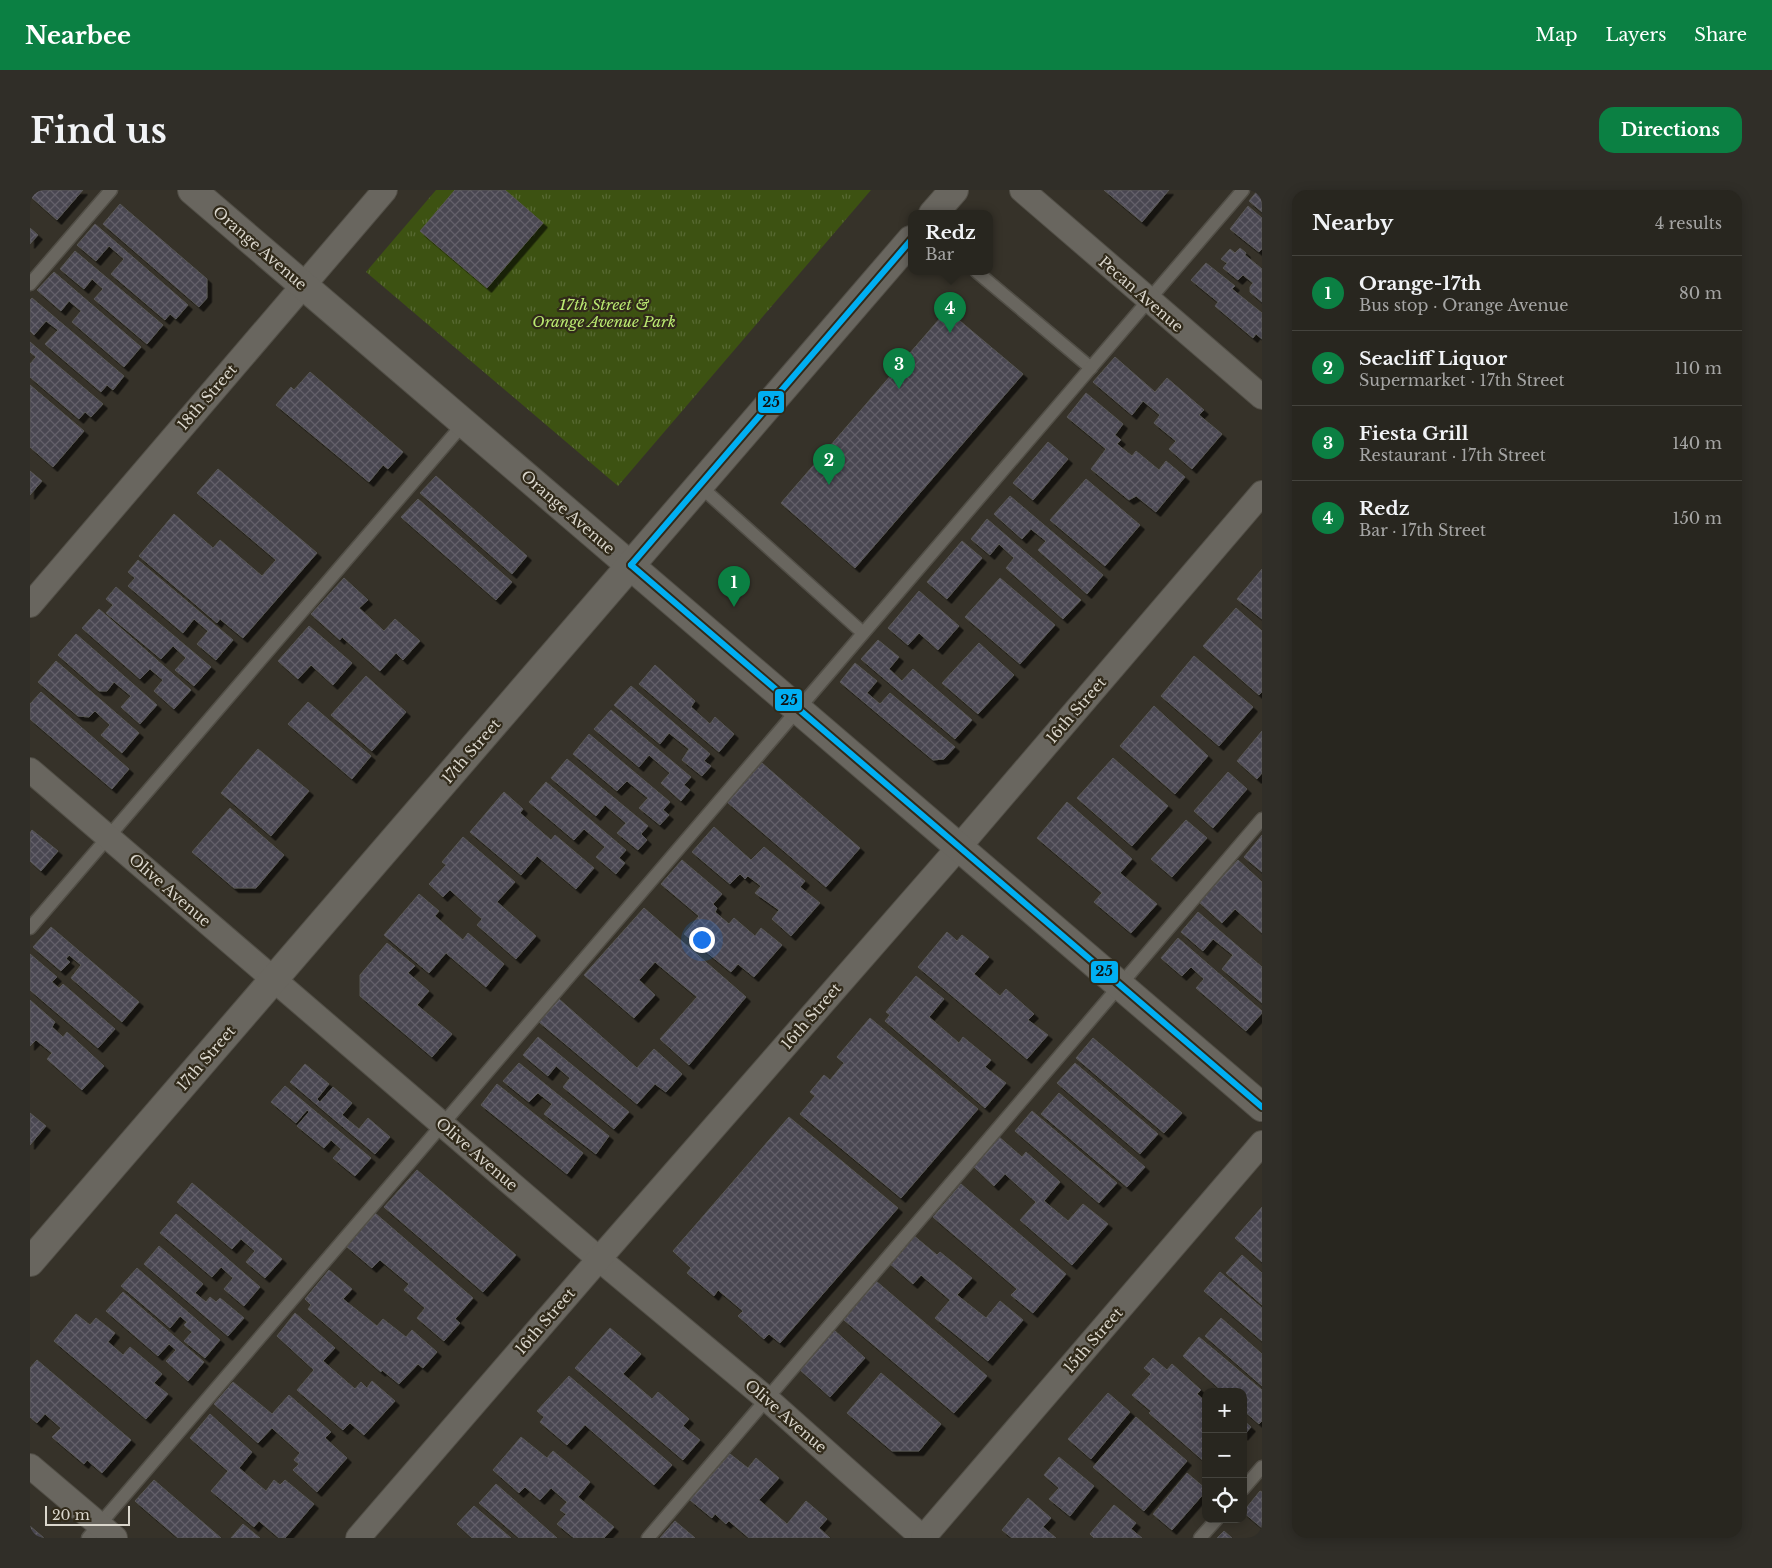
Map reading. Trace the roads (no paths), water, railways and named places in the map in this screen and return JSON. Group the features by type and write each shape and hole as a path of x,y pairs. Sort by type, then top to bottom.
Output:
{"street":[{"name":"Orange Avenue","path":"192,190 1262,1107"},
{"name":"18th Street","path":"30,605 385,190"},
{"path":"936,210 954,190"},
{"name":"Pecan Avenue","path":"1022,190 1262,397"},
{"name":"17th Street","path":"30,1262 908,243"},
{"name":"16th Street","path":"358,1538 598,1259 958,847 1262,493"},
{"name":"Olive Avenue","path":"30,770 598,1259 767,1399 923,1538"},
{"name":"15th Street","path":"923,1538 1262,1143"},
{"path":"30,1466 101,1533"}],"lane":[{"path":"30,284 110,190"},
{"path":"101,1533 441,1124 1243,190"},
{"path":"981,275 1090,368"},
{"path":"30,928 464,423"},
{"path":"700,486 863,633"},
{"path":"648,1538 1262,819"},
{"path":"1247,1484 1262,1467"},
{"path":"1200,1538 1213,1523"}],"place":[{"name":"Redz","path":"950,333"},
{"name":"Fiesta Grill","path":"899,389"},
{"name":"Seacliff Liquor","path":"829,485"},
{"name":"Orange-17th","path":"734,607"}],"park label":[{"name":"17th Street & Orange Avenue Park","path":"604,312"}]}
